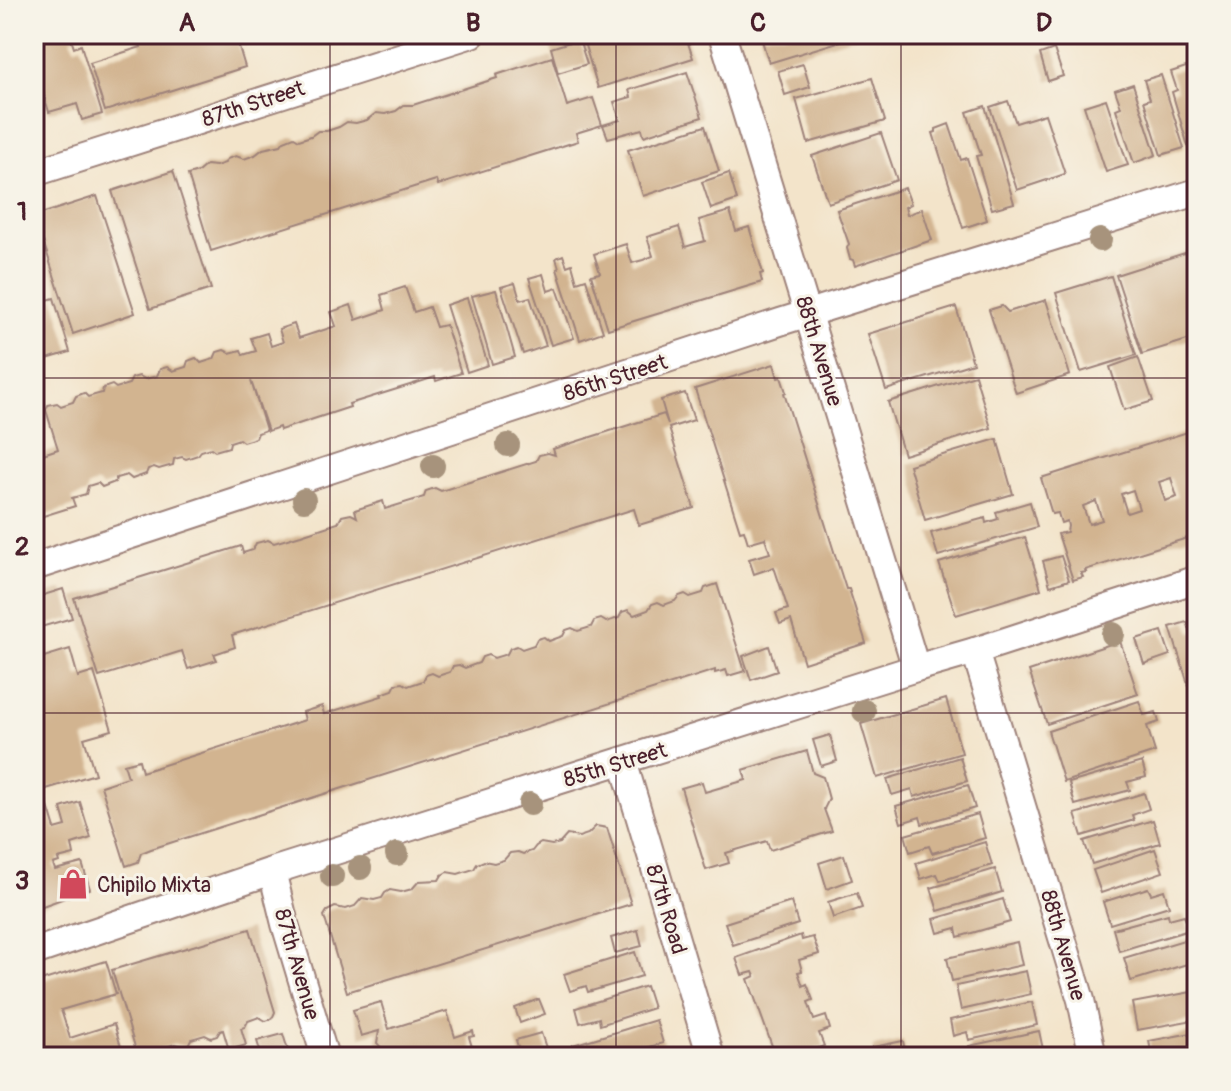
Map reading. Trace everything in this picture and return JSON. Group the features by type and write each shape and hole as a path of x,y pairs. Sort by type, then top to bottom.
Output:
{"street":[{"name":"87th Street","path":"34,173 472,34"},
{"name":"88th Avenue","path":"722,34 916,668"},
{"name":"86th Street","path":"34,567 809,313 1197,192"},
{"name":"85th Street","path":"34,952 272,871 1197,579"},
{"name":"88th Avenue","path":"975,651 1081,1000 1093,1057"},
{"name":"87th Road","path":"623,761 711,1057"},
{"name":"87th Avenue","path":"272,871 325,1057"}],"building":[{"path":"34,34 74,34 75,37 71,39 74,48 81,45 102,114 82,120 77,104 49,112 34,62"},
{"path":"137,34 176,34 177,39 194,34 235,34 245,67 105,111 90,63 141,47"},
{"path":"240,34 280,34 280,35 244,46"},
{"path":"599,34 685,34 693,58 598,88 583,39"},
{"path":"760,34 861,34 861,35 769,63"},
{"path":"579,39 587,64 558,73 551,48"},
{"path":"1054,49 1063,76 1048,81 1040,54"},
{"path":"552,57 567,106 593,98 602,125 576,133 578,141 438,185 436,180 211,251 188,175 206,165 216,166 236,156 244,159 294,137 299,140 347,122 367,120 376,113 396,111 404,105 413,105 497,78 496,75"},
{"path":"803,64 810,87 785,95 778,71"},
{"path":"1189,66 1197,92 1197,143 1188,146 1172,92 1177,90 1171,72"},
{"path":"687,72 702,117 644,136 642,129 608,138 603,125 620,120 614,102 631,97 629,90"},
{"path":"1161,75 1184,148 1161,155 1144,101 1150,99 1144,80"},
{"path":"872,78 885,121 808,143 796,99"},
{"path":"1133,84 1156,155 1134,163 1116,109 1121,107 1115,90"},
{"path":"1106,99 1128,165 1106,172 1084,106"},
{"path":"1008,101 1016,123 1045,114 1065,174 1017,190 990,107"},
{"path":"985,106 1014,203 992,209 976,156 981,155 967,112"},
{"path":"949,124 961,160 967,158 987,220 963,228 933,133"},
{"path":"705,126 719,171 643,196 628,150"},
{"path":"881,133 897,180 828,203 812,156"},
{"path":"173,171 211,289 150,309 112,191"},
{"path":"729,173 737,200 711,209 702,182"},
{"path":"905,188 911,204 905,207 907,215 922,209 932,240 855,266 850,259 849,244 837,210"},
{"path":"97,196 135,313 73,334 35,216"},
{"path":"730,211 736,231 749,227 763,273 760,274 762,282 608,329 591,275 600,273 594,254 626,244 632,263 643,260 653,256 647,237 679,227 685,247 705,241 699,220"},
{"path":"1197,249 1197,337 1142,354 1116,275"},
{"path":"563,255 567,266 572,264 577,282 586,279 603,332 580,340 557,269 556,258"},
{"path":"543,274 548,291 557,288 574,338 551,345 529,278"},
{"path":"1111,276 1136,355 1081,372 1056,293"},
{"path":"515,283 520,300 530,297 546,346 523,354 501,287"},
{"path":"405,287 414,312 429,307 436,327 446,325 461,373 436,381 435,377 280,430 279,427 268,431 251,381 266,430 258,433 256,438 243,442 239,439 230,442 229,447 215,451 211,448 186,459 174,459 173,465 148,469 146,474 132,479 127,475 102,487 98,483 88,486 86,494 72,498 75,506 34,519 34,457 58,449 46,410 48,405 57,403 61,406 73,402 76,396 84,393 88,397 102,393 103,388 129,384 132,378 139,376 145,379 157,376 160,369 167,367 173,371 186,367 188,361 196,358 201,363 214,359 217,352 224,350 230,353 241,350 243,355 256,351 251,338 267,333 271,346 283,342 279,329 294,324 299,338 336,326 331,312 351,305 356,320 385,310 381,295"},
{"path":"496,290 515,357 492,364 472,296"},
{"path":"54,298 70,352 37,362 34,351 34,304"},
{"path":"467,298 488,365 467,372 446,305"},
{"path":"1046,300 1070,375 1016,393 989,310 1002,306 1008,312"},
{"path":"956,307 973,363 886,390 868,334"},
{"path":"1138,357 1153,401 1124,410 1110,367"},
{"path":"774,364 786,392 837,561 866,643 804,663 791,620 780,624 776,613 788,609 774,567 754,574 749,559 770,553 765,538 748,543 744,530 740,531 695,389"},
{"path":"975,375 991,428 904,455 888,402"},
{"path":"685,393 694,420 669,428 694,508 639,525 634,509 232,635 235,647 214,654 217,660 188,669 182,651 99,677 74,598 241,546 243,553 253,550 256,543 268,540 274,543 301,535 338,523 342,516 351,514 357,517 355,510 383,501 385,509 424,497 426,491 435,488 441,491 536,461 539,455 555,455 553,449 664,414 668,424 661,400"},
{"path":"1197,429 1197,535 1085,570 1081,573 1083,577 1073,580 1058,534 1067,532 1067,521 1061,523 1058,513 1052,514 1041,478","holes":["1171,478 1177,497 1165,501 1159,482","1133,490 1139,509 1127,513 1121,494","1096,501 1102,520 1089,524 1083,506"]},
{"path":"997,439 1013,494 925,520 909,465"},
{"path":"1030,502 1037,527 938,556 931,533 985,518 986,523 998,519 996,512"},
{"path":"1025,537 1041,589 956,615 939,563"},
{"path":"1061,556 1069,580 1050,586 1043,561"},
{"path":"717,584 745,671 728,676 726,670 715,673 715,670 151,849 141,853 138,862 126,866 101,786 128,777 124,764 139,760 142,772 305,720 303,712 322,706 324,714 382,696 393,690 396,684 408,686 423,681 426,675 432,673 438,676 450,672 453,666 465,668 479,663 482,657 488,655 494,658 507,654 510,648 517,646 522,649 544,637 549,641 563,636 566,630 572,628 578,631 591,627 594,621 601,619 606,622 619,618 622,612 628,610 634,615 648,610 652,604 658,602 664,605 685,594 690,597 703,593 705,588"},
{"path":"63,589 72,618 34,629 34,598"},
{"path":"1187,622 1191,633 1197,632 1196,709 1170,627"},
{"path":"1162,631 1170,655 1144,664 1136,639"},
{"path":"1120,641 1138,694 1047,724 1029,671"},
{"path":"769,646 777,671 751,680 743,656"},
{"path":"70,649 78,677 94,672 112,730 84,738 95,774 43,790 55,829 66,826 61,808 80,802 91,838 72,844 74,855 58,859 59,862 53,864 55,870 82,863 90,889 34,909 34,660"},
{"path":"946,699 962,753 877,778 861,724"},
{"path":"1139,701 1144,715 1156,712 1159,722 1147,726 1155,752 1064,782 1048,731"},
{"path":"830,735 837,761 821,766 813,740"},
{"path":"807,751 813,773 823,777 829,799 824,809 832,831 770,850 767,841 726,853 729,863 706,870 681,788 702,782 705,792 746,780 743,770"},
{"path":"960,757 967,781 914,797 912,789 892,795 887,779"},
{"path":"1142,762 1146,777 1127,782 1130,790 1075,805 1069,783"},
{"path":"968,785 975,808 922,824 920,817 901,823 896,806"},
{"path":"1144,793 1149,809 1132,815 1134,820 1082,836 1075,814"},
{"path":"978,814 985,838 932,853 929,846 910,852 905,835"},
{"path":"1153,820 1160,843 1092,864 1084,841"},
{"path":"596,826 607,828 631,904 347,992 324,916 327,911 335,907 346,909 355,906 362,898 382,898 390,890 401,892 412,889 419,881 439,880 447,872 458,874 474,869 484,861 494,863 504,860 510,853 523,854 541,843 560,843 567,835 579,837"},
{"path":"985,842 992,865 940,881 937,874 921,879 916,863"},
{"path":"1155,849 1163,872 1101,893 1093,870"},
{"path":"844,855 852,880 827,889 819,863"},
{"path":"995,869 1002,892 938,911 931,888"},
{"path":"1148,888 1151,894 1164,890 1169,906 1110,924 1103,902"},
{"path":"857,893 862,908 833,918 828,902"},
{"path":"1003,899 1010,922 958,937 956,928 938,933 934,919"},
{"path":"791,902 798,924 733,945 725,923"},
{"path":"1168,914 1169,919 1184,915 1189,930 1119,951 1113,929"},
{"path":"250,929 275,1012 272,1019 266,1021 259,1017 248,1021 241,1028 246,1045 229,1050 223,1030 211,1038 205,1035 191,1039 188,1045 175,1044 152,1051 151,1057 138,1057 112,970"},
{"path":"638,930 642,946 615,953 611,938"},
{"path":"801,935 802,940 813,937 819,954 799,960 802,971 798,972 813,1000 808,1002 814,1020 826,1016 830,1029 819,1033 824,1046 794,1057 776,1057 748,979 755,976 753,972 742,975 736,958"},
{"path":"1197,936 1197,961 1131,981 1124,958"},
{"path":"1017,942 1022,965 952,981 947,958"},
{"path":"635,952 642,976 588,992 586,986 570,991 564,974"},
{"path":"106,961 116,994 61,1010 70,1038 114,1024 122,1050 99,1057 34,1057 34,983"},
{"path":"1026,971 1031,994 961,1010 956,986"},
{"path":"646,986 653,1008 600,1025 599,1018 580,1023 576,1008"},
{"path":"1197,991 1197,1017 1194,1020 1137,1030 1132,1003"},
{"path":"539,999 545,1014 520,1023 515,1008"},
{"path":"381,1002 389,1029 447,1011 455,1037 473,1031 474,1036 469,1037 475,1057 387,1057 377,1043 379,1031 361,1036 353,1010"},
{"path":"1032,1002 1037,1025 969,1040 967,1032 953,1036 950,1020"},
{"path":"656,1020 663,1043 616,1057 608,1057 607,1053 577,1057 573,1045"},
{"path":"1039,1031 1044,1054 1030,1057 971,1057 969,1046"},
{"path":"1197,1032 1197,1057 1152,1057 1149,1041"},
{"path":"541,1033 547,1051 521,1057 516,1040"},
{"path":"283,1034 290,1057 262,1057 257,1041"},
{"path":"903,1041 906,1057 876,1057 873,1047"}],"place":[{"name":"Chipilo Mixta","path":"73,884"}]}
